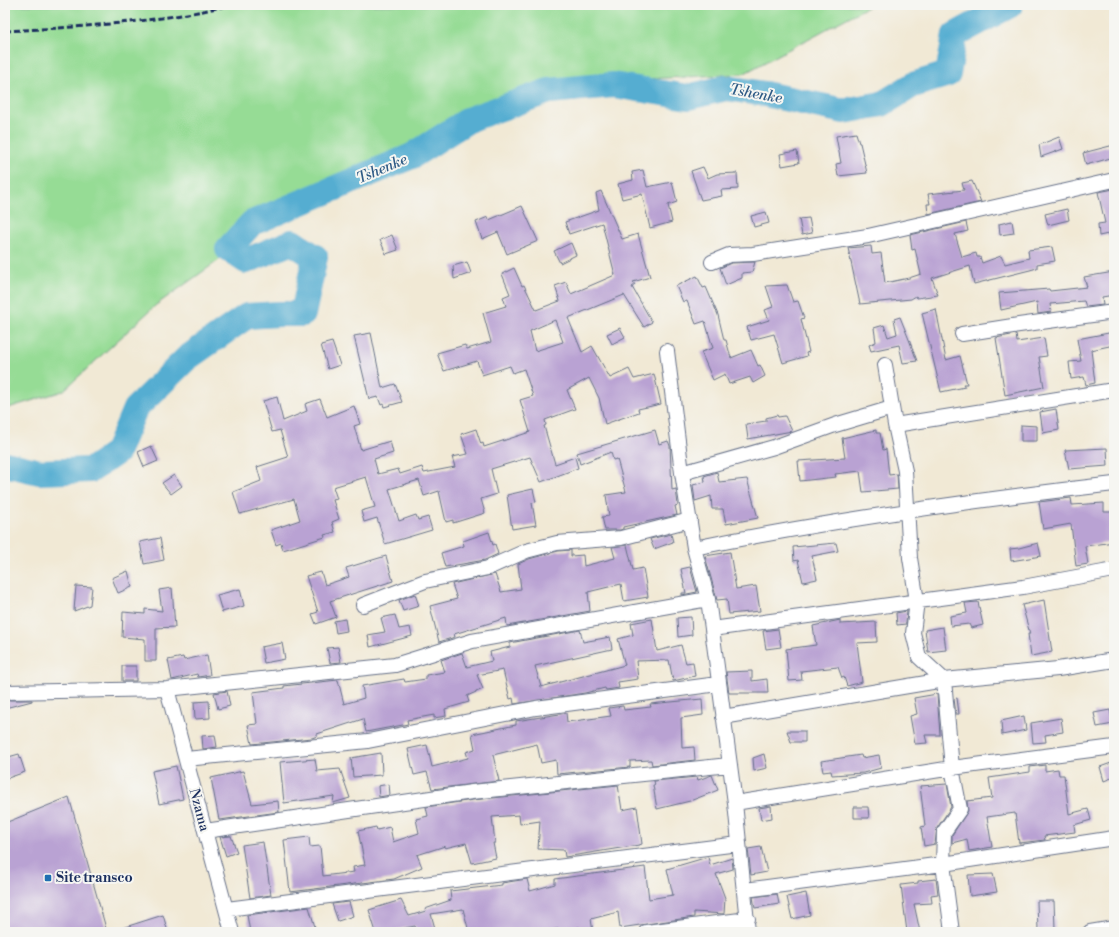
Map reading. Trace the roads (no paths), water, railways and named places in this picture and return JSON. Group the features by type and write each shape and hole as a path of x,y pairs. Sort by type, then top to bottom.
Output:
{"street":[{"path":"712,262 729,255 753,254 868,236 1114,180"},
{"path":"962,334 1114,312"},
{"path":"646,932 748,925 745,890 708,599 694,548 682,473 668,351"},
{"path":"885,365 895,425 905,471 910,558 917,601 913,633 919,657 944,680 952,768 960,809 944,832 943,864 952,932"},
{"path":"895,425 1114,390"},
{"path":"682,473 774,447 835,425 892,408"},
{"path":"694,548 776,532 982,499 1114,484"},
{"path":"363,605 425,581 488,568 526,551 558,543 621,538 690,520"},
{"path":"712,628 1023,587 1114,570"},
{"path":"5,692 167,688 395,665 472,641 708,599"},
{"path":"723,717 944,680 1058,669 1114,660"},
{"path":"186,759 368,742 536,708 718,684"},
{"name":"Nzama","path":"167,688 232,932"},
{"path":"734,803 952,768 1114,747"},
{"path":"205,831 472,792 729,765"},
{"path":"745,890 943,864 1114,838"},
{"path":"227,910 738,844"},
{"path":"1090,932 1114,928"}],"waterway":[{"name":"Tshenke","path":"5,464 40,472 91,470 117,452 135,409 187,358 247,316 303,314 315,257 292,242 246,261 228,249 252,223 412,156 470,119 549,91 613,85 688,97 726,88 765,94 844,111 882,104 913,85 948,74 955,35 1010,5"}],"railway":[{"path":"5,31 90,26 146,20 230,5"}],"place":[{"name":"Site transco","path":"48,878"}]}
